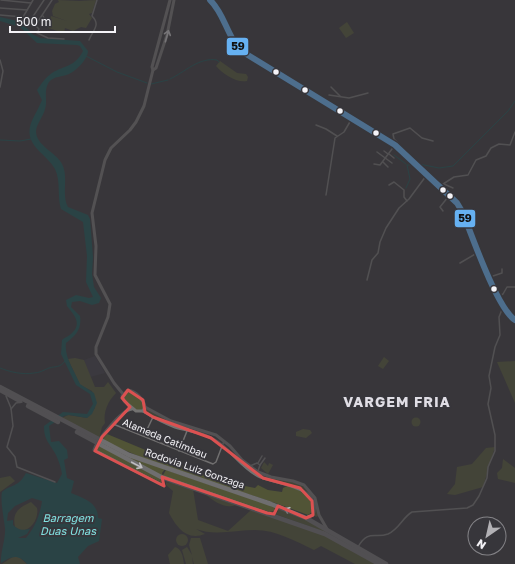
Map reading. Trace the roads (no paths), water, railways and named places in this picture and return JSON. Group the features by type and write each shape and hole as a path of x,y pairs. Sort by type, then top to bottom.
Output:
{"highway":[{"name":"Rodovia Luiz Gonzaga","path":"0,387 161,477 325,534 379,564"},
{"name":"Rodovia Luiz Gonzaga","path":"2,391 51,416"},
{"name":"Rodovia Luiz Gonzaga","path":"104,445 271,504 306,518 386,564"},
{"path":"168,480 164,477 164,472 171,469"},
{"path":"267,514 272,514 276,511 275,506 271,504"}],"main road":[{"path":"170,0 152,67 153,70 144,106 130,130 111,148 106,160 92,213 96,246 95,275 110,304 108,317 96,347 96,354 114,383 123,394 123,399 132,409 143,411 153,417 187,430 206,435 270,479 293,481 304,486 315,498 319,514 327,529"},
{"path":"153,70 156,68 168,35 174,0"},
{"path":"210,0 218,9 234,41 243,52 396,146 427,175 441,185 460,206 498,297 503,307 515,320"},
{"path":"123,394 128,390 132,391 144,401 146,407 166,419 208,431 224,440 234,454 258,472 270,479 296,486 303,490 312,501 314,510 313,515"},
{"path":"127,410 128,405"},
{"path":"143,411 146,407"},
{"path":"132,409 127,410 113,424 94,449 95,452 104,454 164,486"},
{"path":"161,477 164,486"},
{"path":"164,486 168,480"},
{"path":"313,515 316,519 319,514"},
{"path":"306,518 313,515"}],"street":[{"path":"1,0 31,3"},
{"path":"0,15 22,18 33,0"},
{"path":"44,0 30,22 39,29 37,33 48,38 64,39"},
{"path":"36,26 52,0"},
{"path":"89,40 97,25 96,20 92,16 97,0"},
{"path":"0,8 27,10"},
{"path":"43,16 48,25"},
{"path":"0,60 3,72 0,87"},
{"path":"331,87 340,96"},
{"path":"329,95 348,98 368,93"},
{"path":"326,195 329,170 337,136 344,132 352,118"},
{"path":"316,125 337,136"},
{"path":"374,164 380,165 399,144 394,139 393,134 410,128 422,138 433,141"},
{"path":"441,185 454,177 468,175 471,165 476,160 486,156 491,148 499,144 510,145 515,132"},
{"path":"384,151 394,158"},
{"path":"377,152 392,163"},
{"path":"383,162 388,167"},
{"path":"367,280 372,260 378,253 380,242 386,228 399,208 427,175"},
{"path":"389,185 392,182 396,182 404,190 404,197 407,200"},
{"path":"441,185 448,185 453,188"},
{"path":"443,211 440,207 449,195"},
{"path":"460,263 479,252"},
{"path":"490,277 502,274 502,269"},
{"path":"498,297 503,294 507,287 515,287"},
{"path":"358,547 361,541 367,537 390,533 402,524 412,512 467,508 473,505 479,496 487,478 488,468 495,449 495,435 488,404 491,388 489,376 495,347 500,335 499,315 503,307"},
{"path":"2,391 11,408 12,429 7,444 8,448 16,459 17,467 55,482"},
{"path":"13,397 14,405"},
{"path":"11,408 22,402"},
{"path":"144,436 153,417"},
{"name":"Alameda Catimbau","path":"113,424 214,464 222,445"},
{"path":"179,451 189,426"},
{"path":"222,445 224,440"},
{"path":"250,466 257,463 262,457 264,459 258,472"}],"water":[{"name":"Barragem Duas Unas","path":"0,17 22,22 32,34 40,38 80,41 88,51 84,61 75,70 69,74 53,79 47,85 45,109 36,131 39,141 62,164 65,175 65,197 68,207 88,215 90,219 93,257 92,274 94,287 101,298 99,303 92,305 80,301 72,302 71,307 80,316 80,325 75,335 66,343 68,359 80,384 94,393 97,403 92,414 87,418 69,415 64,416 49,426 51,442 59,441 67,450 68,458 64,460 67,478 74,481 71,493 93,504 98,518 102,519 99,541 88,546 78,557 80,564 27,564 18,557 8,559 1,563 5,532 2,492 20,481 26,473 57,483 62,474 61,469 56,455 46,439 44,426 63,412 87,414 93,404 90,394 76,385 61,354 62,340 72,333 77,325 76,318 67,306 66,300 76,295 89,298 93,297 86,282 87,256 83,222 61,209 58,179 55,169 33,144 29,131 42,100 37,90 50,75 73,63 83,51 80,46 77,45 37,43 20,27 0,21","holes":["32,498 42,501 40,511 32,530 26,538 18,538 27,534 30,529 19,529 13,525 13,520 7,521 8,513 15,506"]}],"waterway":[{"path":"86,56 117,72 147,83"},
{"path":"170,79 198,63 210,60 217,60 219,62"},
{"path":"151,84 168,80"},
{"path":"419,164 439,168 453,166 508,111 515,101"},
{"path":"0,140 20,141 31,139"},
{"path":"394,155 406,164"},
{"path":"406,188 410,179 407,165 412,165 415,167"},
{"path":"0,368 17,373 30,374 60,366 65,361"}],"district":[{"name":"VARGEM FRIA","path":"397,401"}]}
